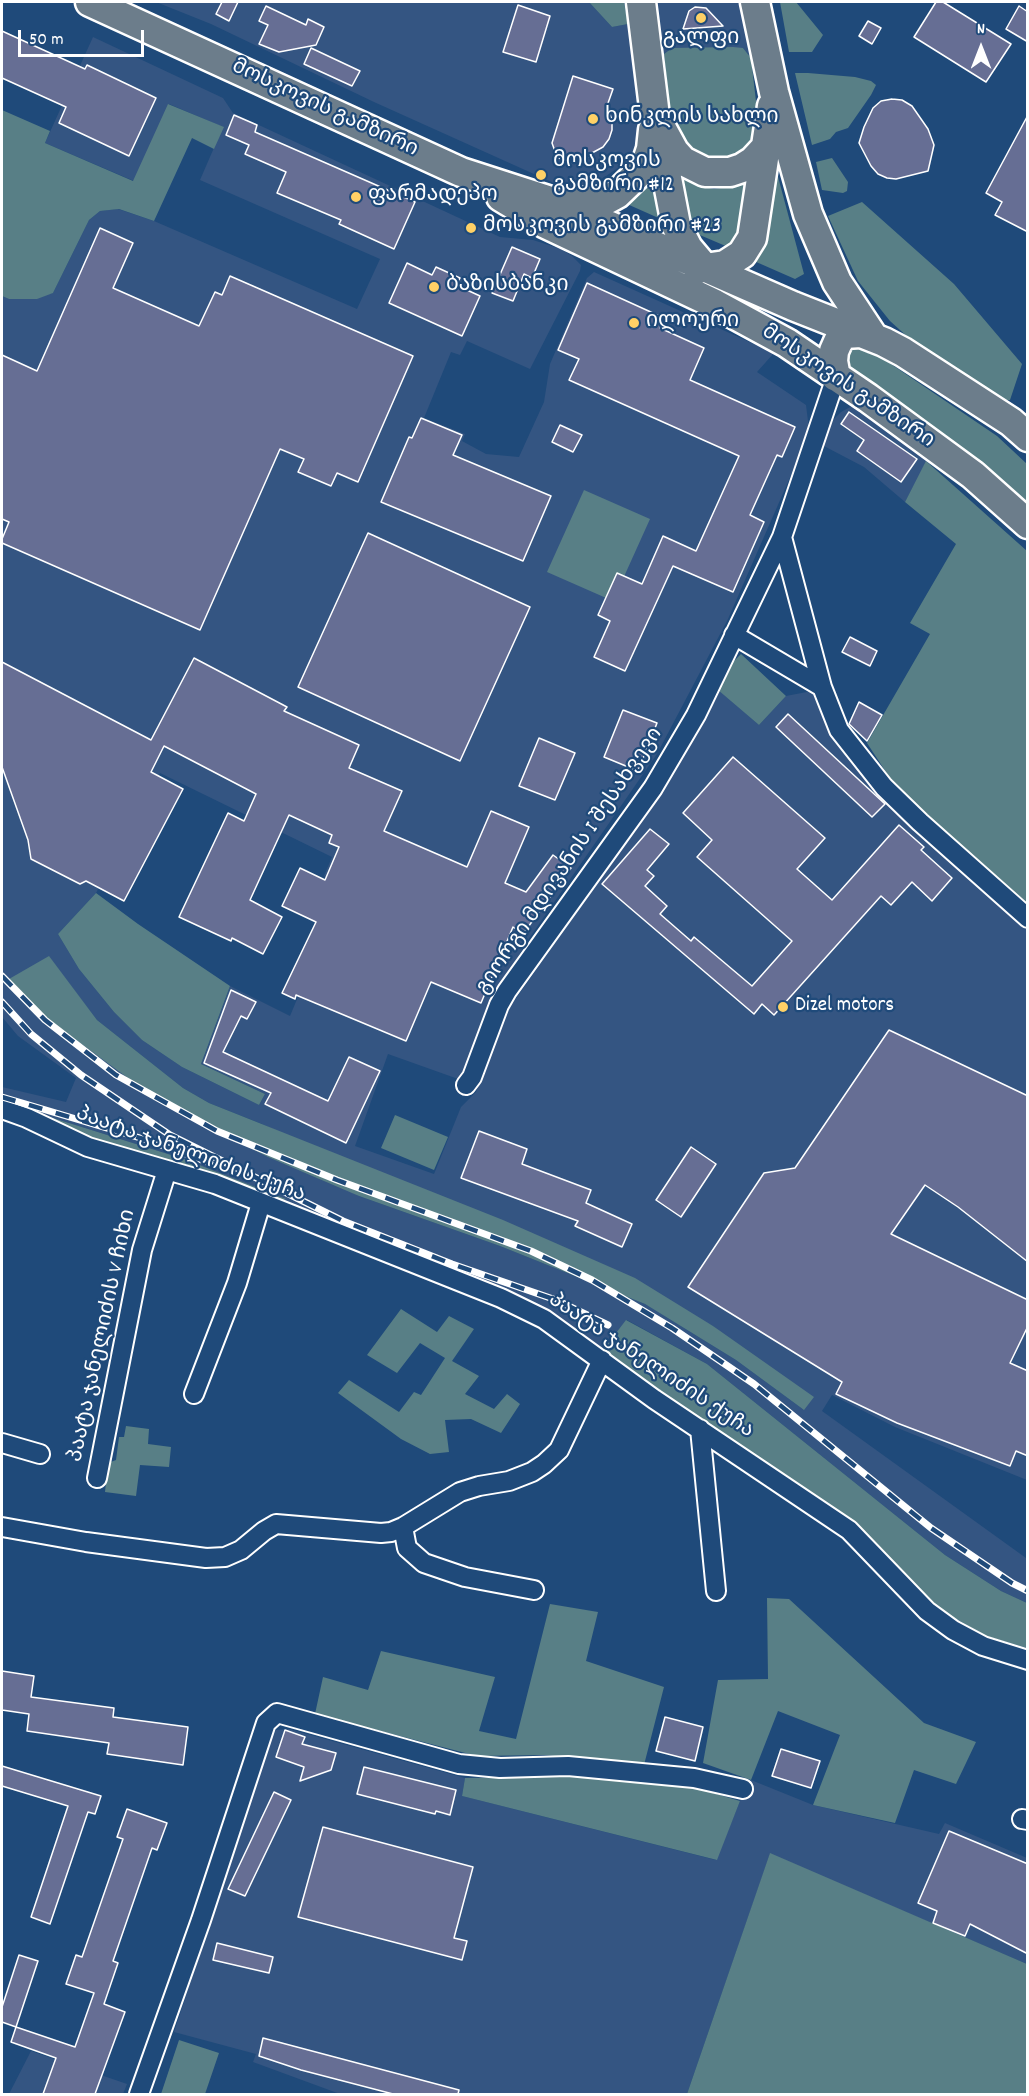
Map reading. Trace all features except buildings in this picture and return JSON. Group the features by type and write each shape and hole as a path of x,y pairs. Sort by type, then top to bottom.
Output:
{"main road":[{"name":"მოსკოვის გამზირი","path":"90,2 461,172 560,204 705,268 867,335 903,352 1011,422 1028,437"},
{"path":"641,2 655,116 676,225 688,248 705,268 787,343"},
{"path":"755,2 774,92 808,214 837,282 867,335"},
{"path":"642,271 674,272 725,265 742,254 752,238 774,92"},
{"path":"655,116 674,151 683,161 705,172 730,172 742,168 753,161 766,147"},
{"path":"560,204 606,200 628,185 645,167 651,149 655,116"},
{"name":"მოსკოვის გამზირი","path":"461,172 544,223 715,304 787,343 868,398 973,475 1028,524"},
{"path":"836,377 833,361 838,342 844,334 867,335"}],"street":[{"name":"გიორგი მდივანის I შესახვევი","path":"466,1085 472,1077 499,1005 507,991 654,788 696,715 782,537 836,377"},
{"path":"782,537 822,687 839,730 884,787 1028,918"},
{"path":"734,635 822,687"},
{"name":"პაატა ჯანელიძის ქუჩა","path":"2,1109 27,1118 88,1147 215,1184 501,1298 544,1319 700,1430 849,1530 927,1611 953,1630 983,1646 1028,1660"},
{"name":"პაატა ჯანელიძის V ჩიხი","path":"97,1478 139,1261 166,1170"},
{"path":"194,1394 237,1283 261,1203"},
{"path":"2,1527 86,1542 206,1558 225,1557 241,1550 276,1524 381,1533 403,1527 460,1492 478,1486 509,1481 532,1472 544,1464 559,1450 602,1360"},
{"path":"700,1430 716,1591"},
{"path":"2,1443 40,1454"},
{"path":"403,1527 407,1548 424,1563 465,1577 534,1590"},
{"path":"139,2094 201,1920 266,1723 277,1713 459,1764 500,1768 568,1766 694,1778 743,1789"}],"shaded area":[{"path":"156,2 589,2 612,27 628,24 643,129 638,147 625,163 587,189 565,188 374,102 211,24"},
{"path":"658,2 742,2 751,58 743,48 672,48 664,54"},
{"path":"93,37 223,98 233,113 500,237 533,240 561,249 572,256 581,265 580,271 530,369 467,341 460,355 451,352 424,418 465,434 462,441 486,454 519,457 544,402 550,364 587,278 594,272 774,353 757,372 806,405 809,429 728,619 657,754 530,937 501,985 461,1080 388,1054 355,1146 434,1174 461,1107 476,1092 499,1025 638,826 664,785 715,687 759,725 786,696 812,691 828,730 903,819 1027,928 1027,1480 895,1427 832,1395 822,1411 1026,1558 1027,1556 1027,1603 1001,1591 945,1555 707,1364 627,1320 603,1350 551,1313 460,1272 280,1201 184,1159 2,1102 2,1087 66,1102 76,1078 18,1036 2,1017 2,296 9,299 53,293 89,220 100,211 118,209 154,221 357,309 380,259 200,180 223,127 169,104 134,181 45,143","holes":["160,773 332,857 324,876 344,887 290,1016 230,986 201,1064 265,1094 259,1105 182,1067 142,1040 114,1012 79,969 58,934 96,893","48,956 97,1020 183,1088 209,1103 262,1124 713,1326 804,1410 736,1360 645,1304 500,1246 359,1196 50,1021"]},
{"path":"852,406 859,406 929,457 905,502 864,467 822,445 833,420"},
{"path":"289,1729 465,1778 462,1796 716,1860 751,1780 813,1805 939,1834 945,1823 1027,1858 1027,1964 770,1854 687,2094 340,2094 253,2062 256,2054 174,2032 272,1737 276,1730"},
{"path":"31,2051 127,2084 123,2094 9,2094"}],"green space":[{"path":"589,2 624,2 628,24 612,27"},
{"path":"780,2 796,2 823,35 812,52 789,52"},
{"path":"672,48 743,48 751,58 757,110 754,139 748,152 717,162 698,157 672,129 664,54"},
{"path":"795,73 855,77 871,81 876,85 848,128 836,132 830,139 812,145"},
{"path":"168,104 224,127 214,149 192,138 154,221 119,209 100,211 89,220 53,293 37,299 9,299 2,296 2,110 50,131 45,143 133,181"},
{"path":"832,158 848,182 847,191 843,193 822,190 816,162"},
{"path":"773,172 777,173 804,274 795,279 754,261"},
{"path":"677,174 700,186 714,189 733,186 749,180 739,231 728,247 688,230"},
{"path":"657,175 663,220 627,204 638,197"},
{"path":"862,202 954,284 1022,364 1010,400 1001,400 910,339 890,321 858,281 828,216"},
{"path":"860,343 997,436 1027,464 1027,505 844,368 843,359 853,344"},
{"path":"926,461 1027,551 1027,909 899,792 867,743 930,634 910,623 956,544 905,502"},
{"path":"584,490 650,519 613,601 547,572"},
{"path":"741,654 786,696 759,725 711,684"},
{"path":"96,893 230,986 201,1064 265,1094 259,1105 182,1067 142,1040 114,1012 79,969 58,934"},
{"path":"49,956 97,1020 183,1088 209,1103 503,1220 635,1278 713,1326 814,1397 804,1410 736,1360 645,1304 500,1246 359,1196 268,1157 165,1105 50,1021 9,979"},
{"path":"2,1102 184,1159 286,1199 280,1201 80,1138"},
{"path":"395,1115 448,1137 434,1170 381,1148"},
{"path":"401,1309 437,1332 449,1316 474,1329 452,1361 479,1376 465,1394 494,1409 507,1394 520,1404 501,1433 471,1419 445,1420 449,1452 430,1454 401,1439 338,1393 349,1380 399,1412 414,1392 421,1395 445,1358 420,1343 397,1373 367,1355"},
{"path":"626,1320 707,1364 945,1555 1001,1591 1027,1603 1027,1648 986,1636 930,1604 701,1421 603,1350"},
{"path":"126,1426 149,1429 148,1444 171,1447 169,1467 140,1465 136,1496 105,1492 108,1463 116,1460 119,1437 124,1437"},
{"path":"767,1598 789,1599 924,1723 976,1742 956,1784 914,1770 895,1823 813,1805 840,1735 778,1711 751,1780 703,1763 718,1680 768,1679"},
{"path":"550,1604 598,1612 586,1661 664,1687 644,1765 544,1755 477,1756 315,1714 323,1677 368,1690 381,1651 495,1677 479,1731 516,1739"},
{"path":"567,1773 686,1785 740,1801 717,1860 462,1796 465,1778 525,1777"},
{"path":"770,1853 1027,1964 1027,2094 687,2094"},
{"path":"179,2040 219,2053 205,2094 161,2094"}],"railway":[{"path":"2,976 45,1020 116,1075 217,1131 337,1180 531,1251 592,1280 672,1328 754,1384 931,1528 1012,1583 1028,1591"},
{"path":"2,1002 31,1034 81,1075 170,1135 343,1221 452,1264 556,1300 608,1325"},
{"path":"2,1097 147,1140 210,1163"}],"place":[{"name":"გალფი","path":"701,18"},
{"name":"ხინკლის სახლი","path":"593,119"},
{"name":"მოსკოვის გამზირი #12","path":"541,175"},
{"name":"ფარმადეპო","path":"356,197"},
{"name":"მოსკოვის გამზირი #23","path":"471,228"},
{"name":"ბაზისბანკი","path":"434,287"},
{"name":"ილოური","path":"634,323"},
{"name":"Dizel motors","path":"783,1007"}]}
